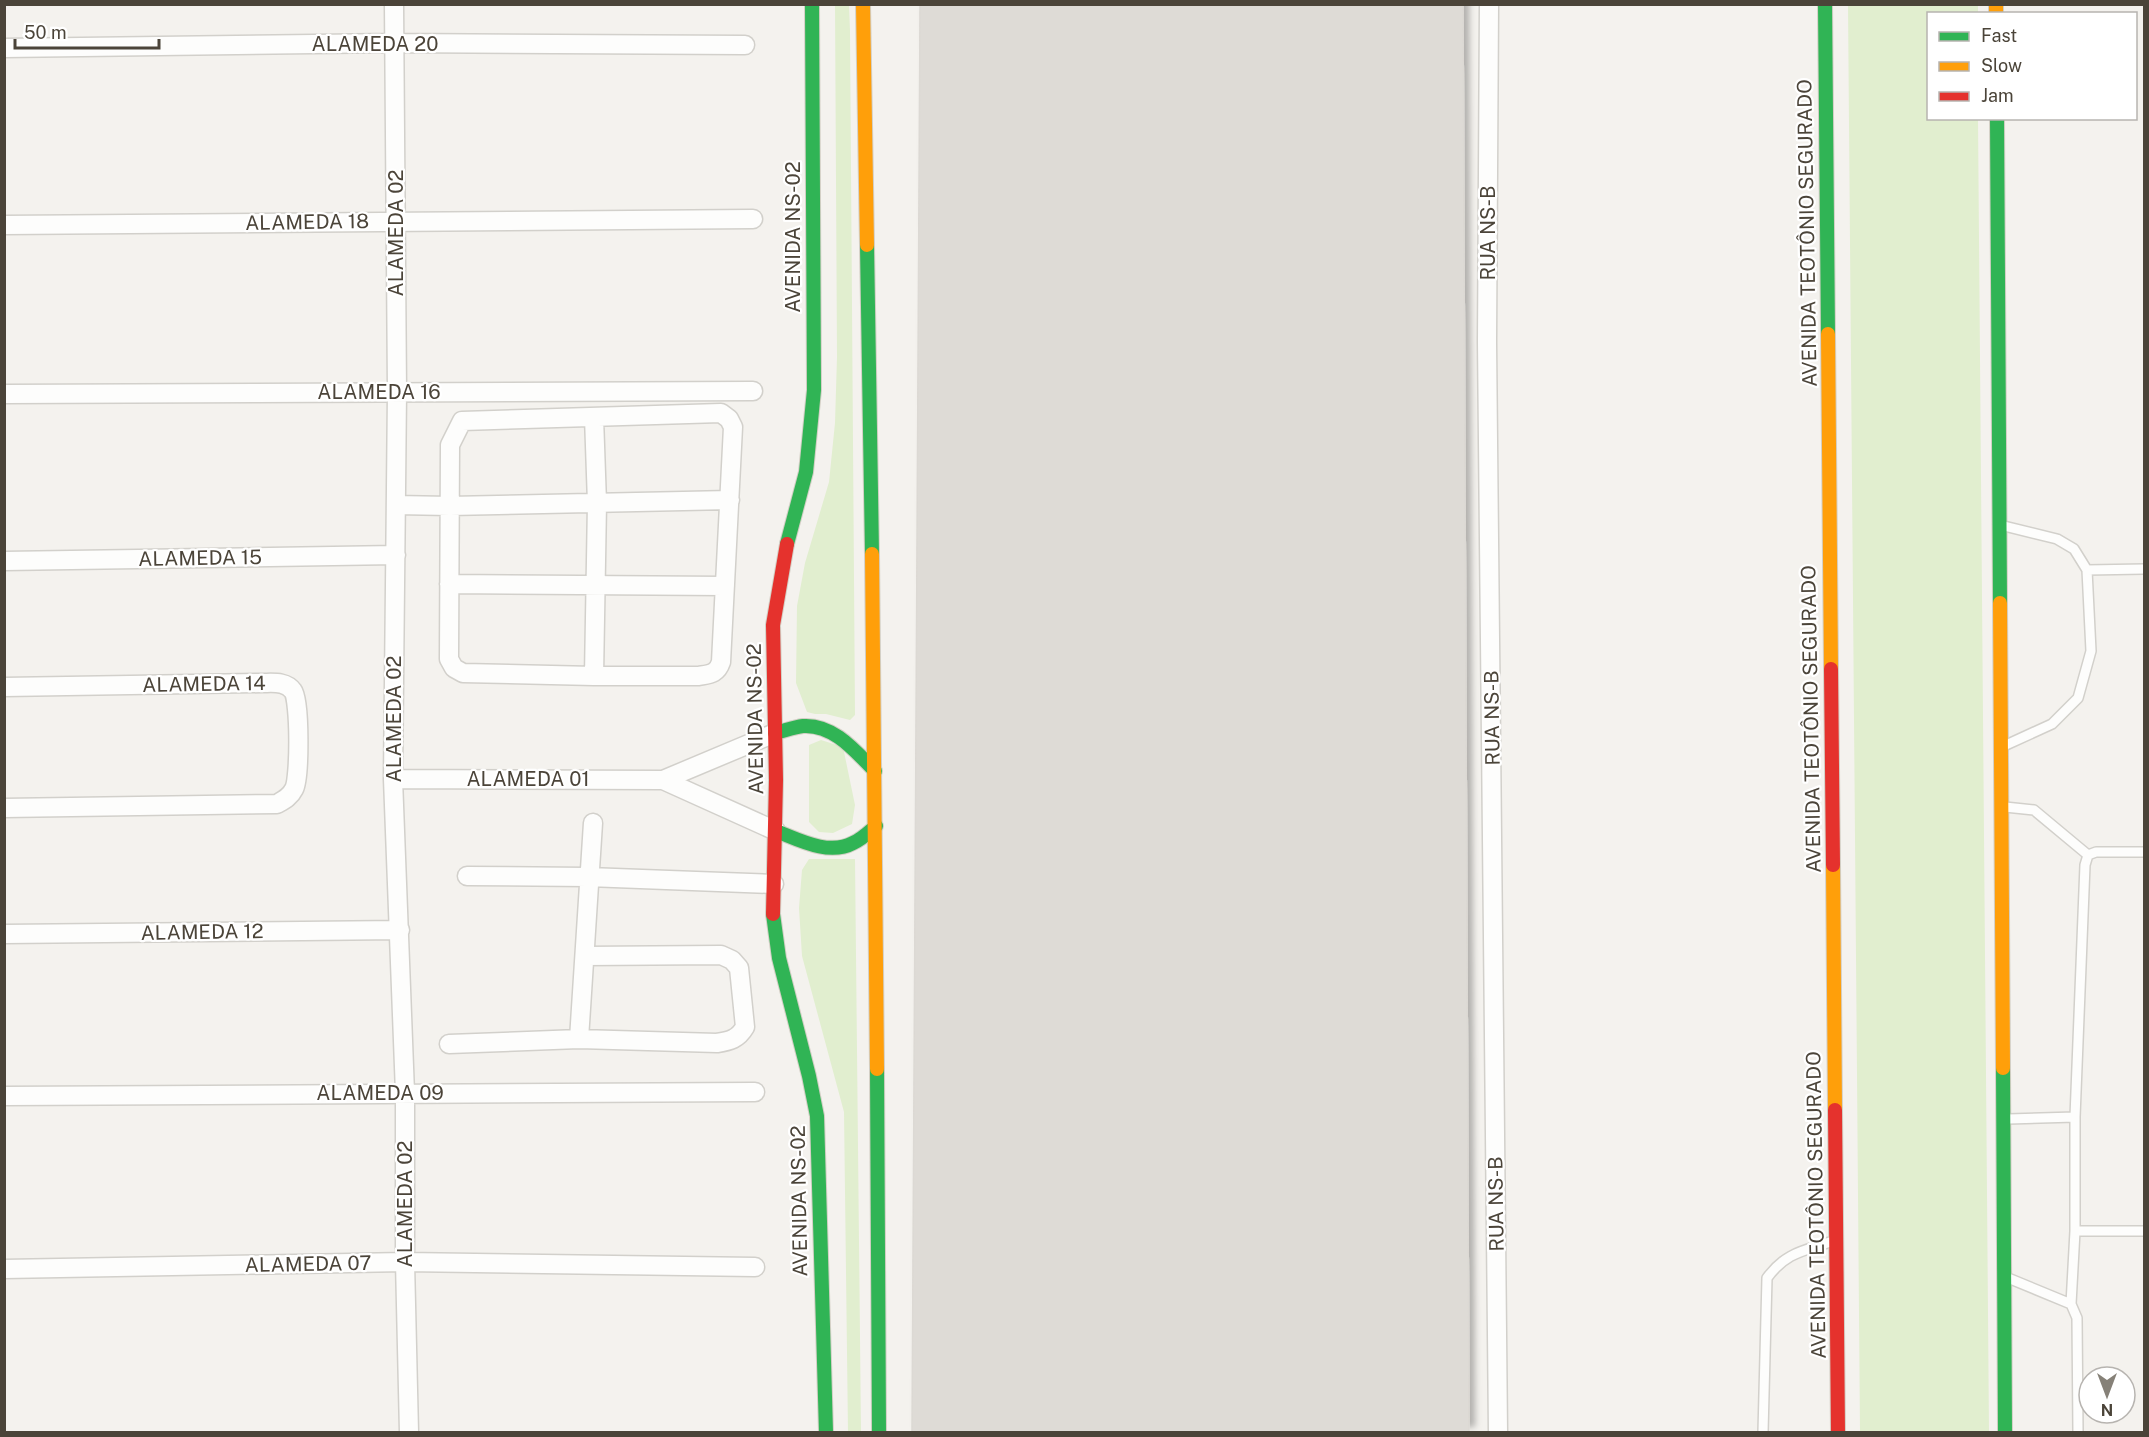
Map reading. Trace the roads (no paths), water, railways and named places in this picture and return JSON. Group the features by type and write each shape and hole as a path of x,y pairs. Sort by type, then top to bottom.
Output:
{"street":[{"name":"ALAMEDA 02","path":"394,4 397,392 393,779 405,1093 405,1262 409,1432"},
{"name":"AVENIDA NS-02","path":"812,4 814,390 806,471 785,553 773,625 776,831 773,923 779,958 817,1116 826,1432"},
{"path":"863,4 876,826 879,1432"},
{"name":"RUA NS-B","path":"1489,4 1487,342 1498,1432"},
{"name":"AVENIDA TEOTÔNIO SEGURADO","path":"1825,4 1838,1432"},
{"name":"ALAMEDA 20","path":"4,48 394,43 745,45"},
{"path":"1997,120 2005,1432"},
{"name":"ALAMEDA 18","path":"4,225 753,219"},
{"name":"ALAMEDA 16","path":"4,394 753,391"},
{"path":"721,413 729,419 733,427 719,669 712,674 699,676 463,673 454,668 449,660 450,445 462,421 594,417 721,413"},
{"path":"594,417 597,503 594,676"},
{"path":"396,505 450,506 730,500"},
{"name":"ALAMEDA 15","path":"4,561 396,555"},
{"path":"449,584 725,586"},
{"name":"ALAMEDA 14","path":"4,687 262,682 285,684 296,697 298,718 297,782 287,799 276,804 4,808"},
{"path":"775,733 806,726 821,727 837,736 875,771"},
{"name":"ALAMEDA 01","path":"393,779 663,780 775,733"},
{"name":"ALAMEDA 01","path":"663,780 776,831"},
{"path":"579,1039 592,823"},
{"path":"776,831 817,846 835,848 850,845 876,826"},
{"path":"467,876 588,877 774,884"},
{"name":"ALAMEDA 12","path":"4,934 400,930"},
{"path":"449,1044 579,1039 717,1043 730,1041 740,1035 745,1028 739,968 732,960 721,955 585,956"},
{"name":"ALAMEDA 09","path":"4,1096 755,1092"},
{"name":"ALAMEDA 07","path":"4,1269 405,1262 755,1267"}],"lane":[{"path":"2000,526 2057,539 2074,549 2087,570 2091,651 2078,698 2052,724 2001,747"},
{"path":"2087,570 2145,569"},
{"path":"2001,807 2034,810 2088,855"},
{"path":"2088,855 2096,852 2145,852"},
{"path":"2078,1432 2077,1318 2071,1304 2075,1231 2075,1117 2085,865 2088,855"},
{"path":"2002,1119 2075,1117"},
{"path":"2075,1231 2145,1231"},
{"path":"1763,1432 1767,1278 1775,1267 1788,1256 1835,1240"},
{"path":"2004,1276 2071,1304"}]}
